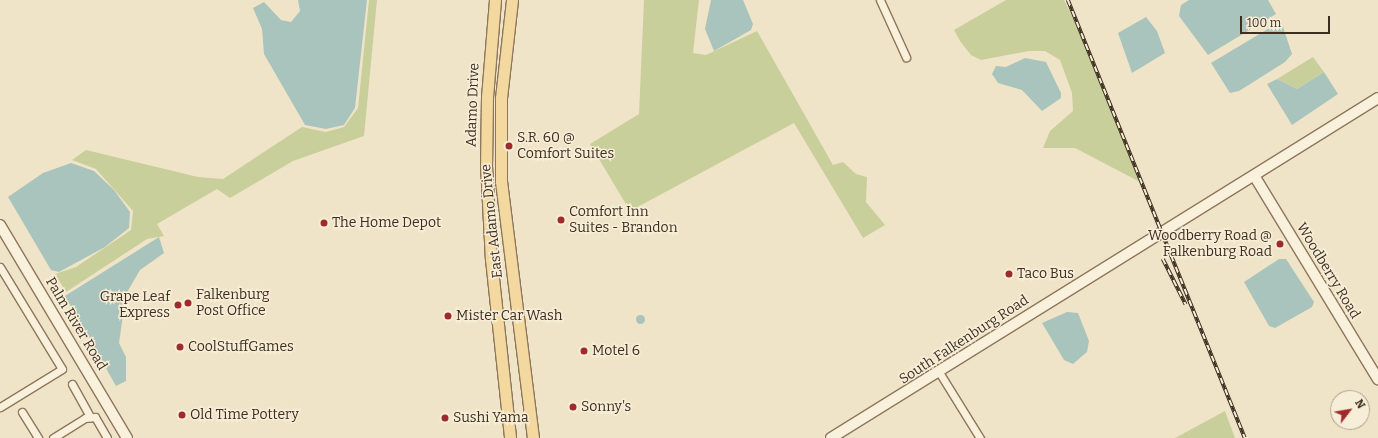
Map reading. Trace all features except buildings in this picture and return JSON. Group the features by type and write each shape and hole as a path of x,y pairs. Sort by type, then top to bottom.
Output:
{"main road":[{"name":"Adamo Drive","path":"491,258 487,97 495,0"},
{"path":"500,0 494,83 495,93 501,98"},
{"name":"East Adamo Drive","path":"512,0 501,98 502,193 533,438"},
{"path":"487,97 491,108 493,179 502,193"},
{"name":"East Adamo Drive","path":"491,258 510,438"}],"street":[{"path":"880,0 906,57"},
{"name":"South Falkenburg Road","path":"831,438 1255,177 1378,98"},
{"name":"Woodberry Road","path":"1255,177 1378,379"},
{"name":"Palm River Road","path":"0,225 127,438"},
{"path":"0,267 62,369 0,407"},
{"path":"939,372 980,438"},
{"path":"72,384 90,417"},
{"path":"22,412 38,438"},
{"path":"53,438 90,417 95,416 107,438"}],"green space":[{"path":"369,0 377,0 364,136 293,161 230,198 217,189 157,224 164,236 147,239 66,292 55,274 76,267 131,230 133,211 96,169 72,160 86,150 198,177 223,179 302,127 326,132 344,127 358,108"},
{"path":"644,0 699,0 693,53 706,55 757,31 833,165 843,162 856,174 867,177 866,202 885,225 863,238 794,123 630,211 590,144 639,114"},
{"path":"1006,0 1064,0 1083,38 1140,182 1075,148 1043,148 1050,131 1073,111 1072,93 1060,60 1045,51 1029,51 981,60 971,55 960,41 954,30"},
{"path":"1313,57 1324,72 1297,89 1277,79"},
{"path":"1225,411 1235,438 1175,438"}],"water":[{"path":"298,0 367,0 355,108 344,125 326,129 305,125 264,54 262,29 253,8 264,2 281,20 291,22 300,11"},
{"path":"711,0 743,0 753,24 751,30 714,51 705,29"},
{"path":"1189,0 1268,0 1276,14 1208,55 1179,16 1181,5"},
{"path":"1146,17 1157,31 1165,53 1132,73 1118,33"},
{"path":"1281,21 1292,54 1285,62 1239,91 1230,93 1211,63"},
{"path":"1025,58 1046,62 1061,93 1061,98 1042,111 1022,90 998,83 992,74 996,66 1006,67"},
{"path":"1324,72 1338,94 1292,125 1267,84 1277,79 1297,89"},
{"path":"71,163 94,171 114,190 130,212 129,228 105,247 59,272 51,270 8,197 43,173"},
{"path":"159,237 164,253 140,270 126,294 119,343 126,357 126,381 116,386 65,296"},
{"path":"1279,259 1286,259 1314,302 1312,307 1275,328 1269,326 1244,282"},
{"path":"1067,312 1078,313 1089,341 1087,352 1073,364 1064,360 1042,323"},
{"path":"638,315 642,315 644,319 642,323 638,323 636,321 636,317"}],"railway":[{"path":"1068,0 1245,438"},
{"path":"1163,259 1186,305"}],"place":[{"name":"S.R. 60 @ Comfort Suites","path":"509,146"},
{"name":"Comfort Inn Suites - Brandon","path":"561,220"},
{"name":"The Home Depot","path":"324,223"},
{"name":"Woodberry Road @ Falkenburg Road","path":"1280,244"},
{"name":"Taco Bus","path":"1009,274"},
{"name":"Falkenburg Post Office","path":"188,303"},
{"name":"Grape Leaf Express","path":"178,305"},
{"name":"Mister Car Wash","path":"448,316"},
{"name":"CoolStuffGames","path":"180,347"},
{"name":"Motel 6","path":"584,351"},
{"name":"Sonny's","path":"573,407"},
{"name":"Old Time Pottery","path":"182,415"},
{"name":"Sushi Yama","path":"445,418"}]}
